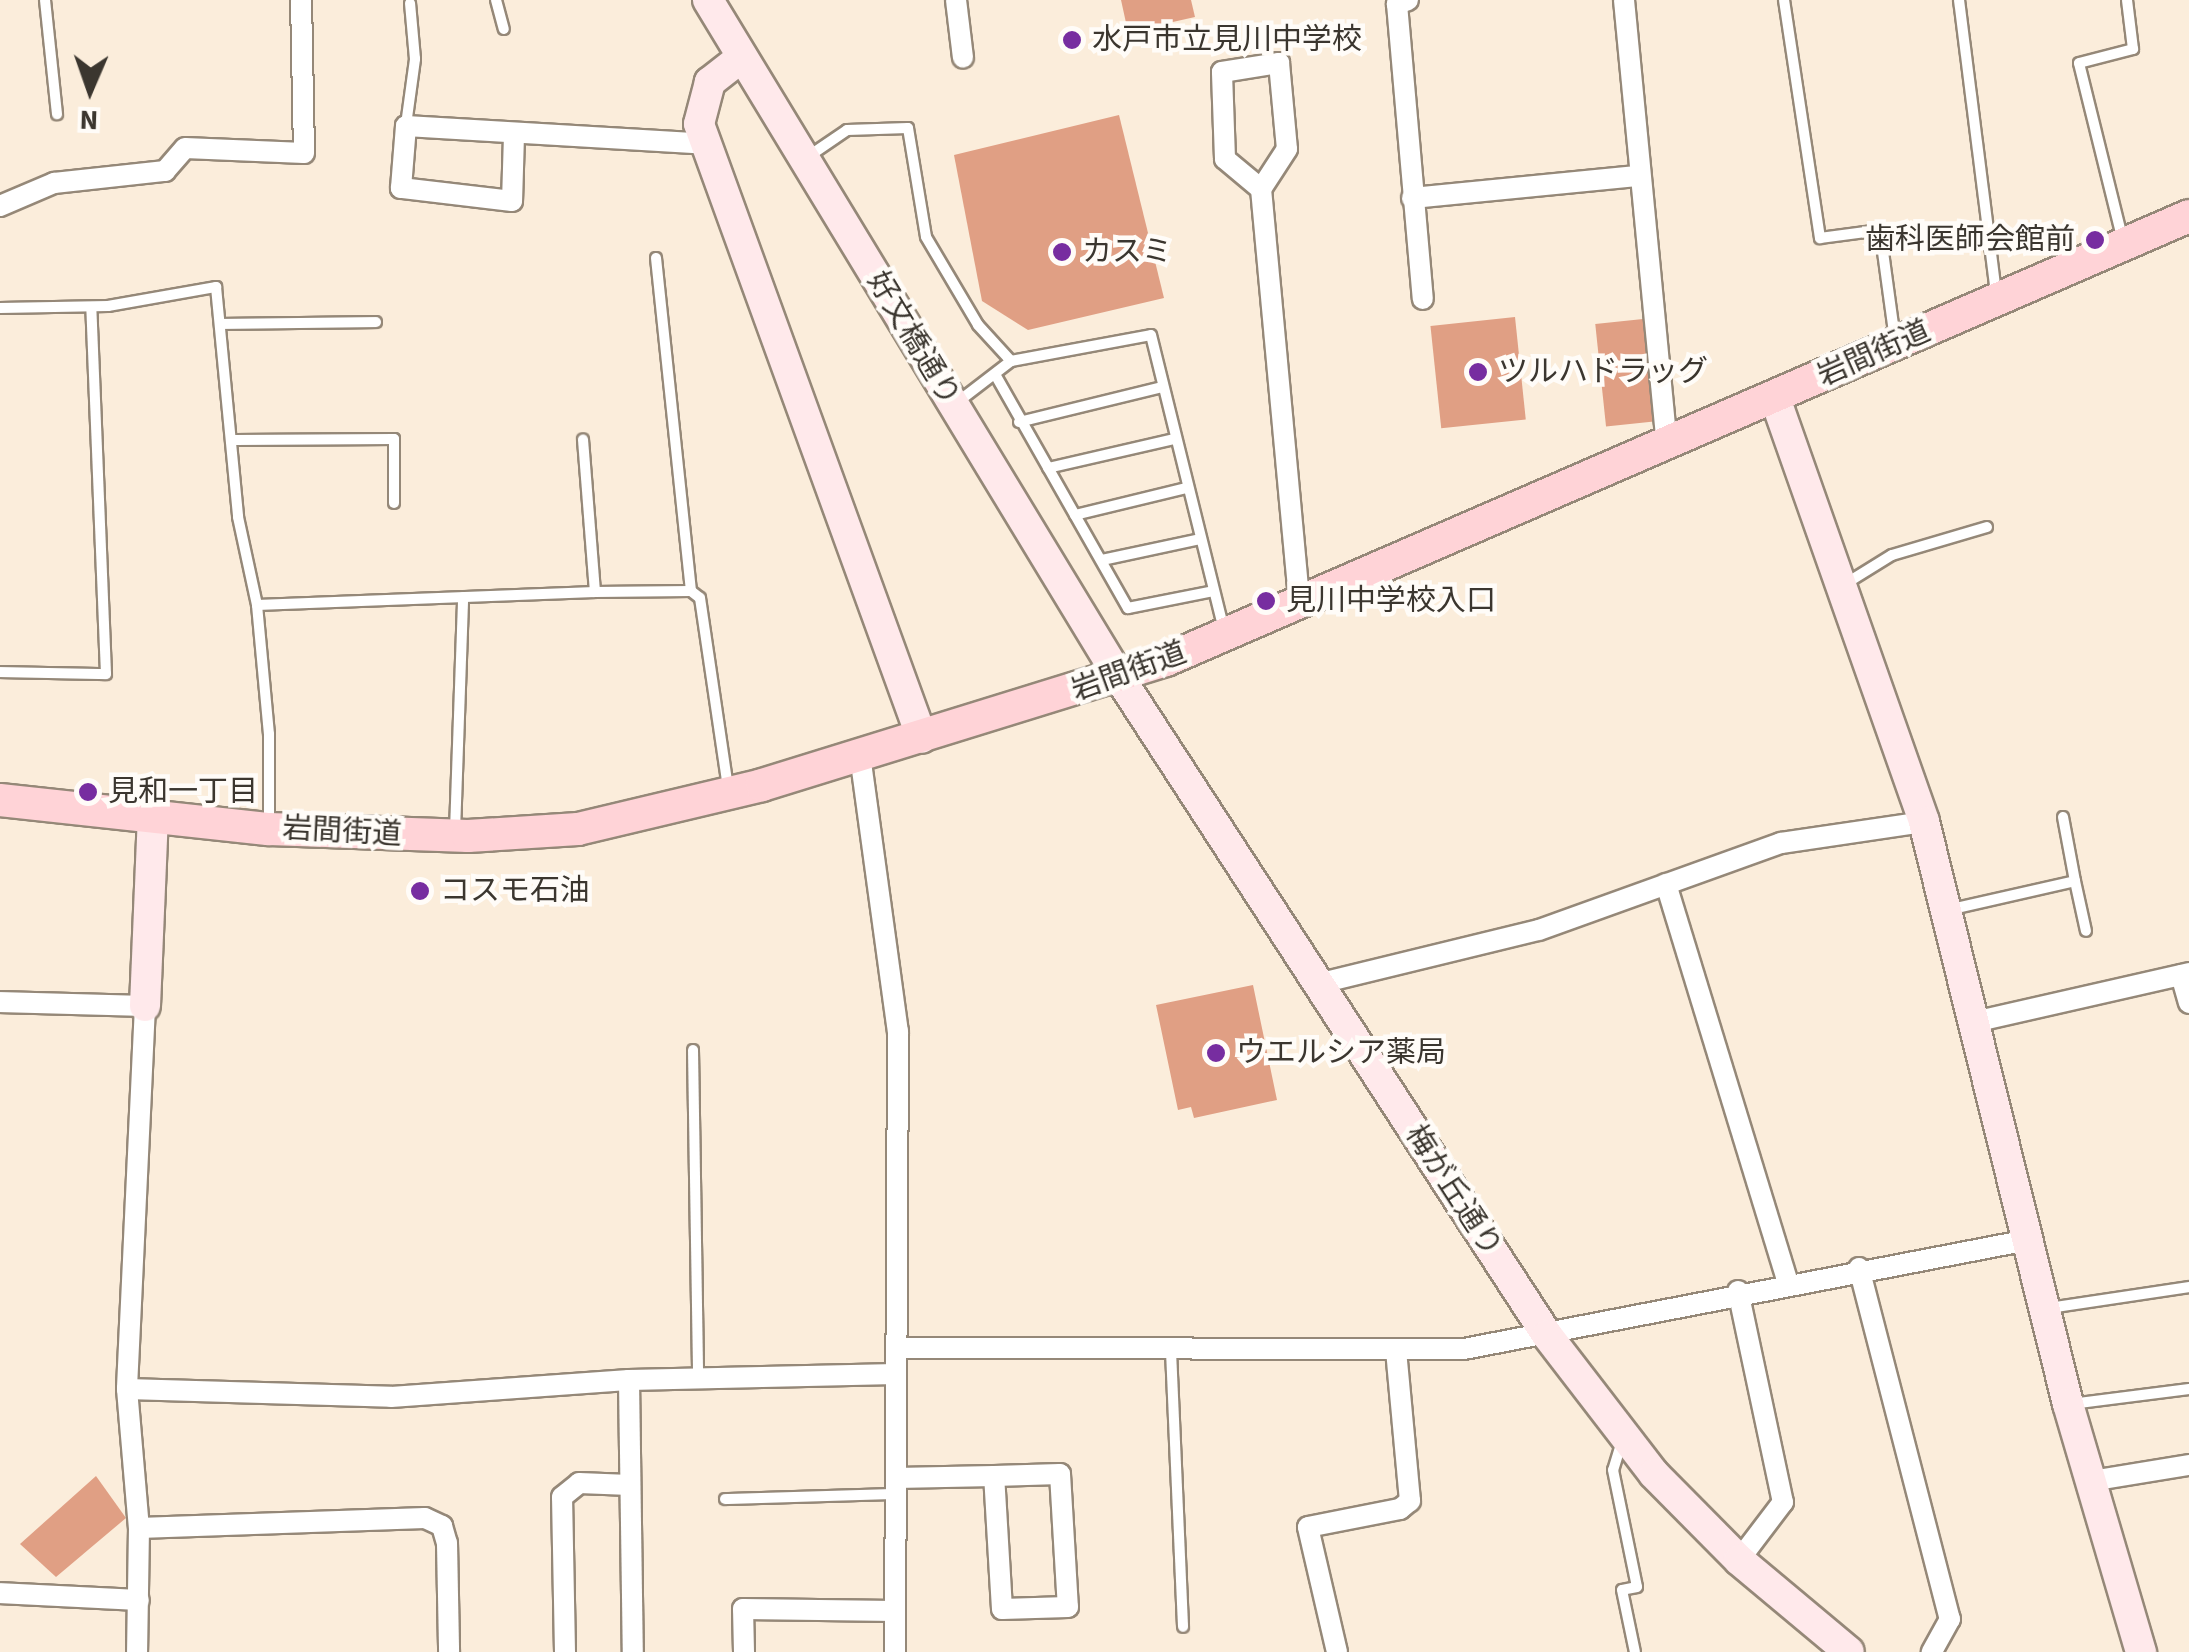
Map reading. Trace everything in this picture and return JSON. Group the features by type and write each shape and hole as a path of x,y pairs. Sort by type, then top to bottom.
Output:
{"main road":[{"name":"岩間街道","path":"0,800 270,828 455,836 578,829 729,794 1120,676 1226,636 2189,216"}],"street":[{"path":"0,206 54,183 165,171 185,148 304,153 301,0"},
{"name":"好文橋通り","path":"708,0 1120,676"},
{"path":"956,0 963,58"},
{"path":"1408,0 1397,4 1424,299"},
{"path":"1624,0 1637,176 1667,444"},
{"path":"742,57 710,82 700,102 705,144 922,738"},
{"path":"1262,190 1224,158 1222,72 1279,63 1287,149 1262,190 1300,606"},
{"path":"514,135 512,201 454,199 401,188 406,126 705,144"},
{"path":"1412,198 1637,176"},
{"path":"1775,398 1844,584 1924,822 2068,1404 2141,1652"},
{"name":"梅が丘通り","path":"1120,676 1547,1335 1622,1440 1739,1560 1849,1652"},
{"path":"860,755 895,984 895,1652"},
{"path":"137,1652 139,1528 127,1389 153,816"},
{"path":"1318,984 1539,930 1781,843 1924,822"},
{"path":"1666,884 1788,1282"},
{"path":"1974,1022 2185,974 2189,1003"},
{"path":"0,1002 145,1006"},
{"path":"897,1348 1464,1349 1547,1335 1738,1291 2028,1240"},
{"path":"1859,1268 1950,1620 1932,1652"},
{"path":"1738,1291 1782,1502 1739,1560"},
{"path":"1337,1652 1308,1527 1400,1509 1410,1500 1396,1350"},
{"path":"127,1389 390,1397 629,1380 896,1374"},
{"path":"629,1380 632,1652"},
{"path":"2091,1482 2189,1465"},
{"path":"896,1486 994,1476 1060,1474 1068,1607 1002,1609 994,1476"},
{"path":"565,1652 562,1497 578,1483 630,1484"},
{"path":"139,1528 424,1518 442,1526 446,1543 449,1652"},
{"path":"0,1592 140,1600"},
{"path":"744,1652 743,1610 895,1612"}],"lane":[{"path":"45,0 57,114"},
{"path":"496,0 504,30"},
{"path":"1784,0 1820,238 1880,230 1896,345"},
{"path":"1959,0 1998,300"},
{"path":"2124,244 2079,63 2134,49 2127,0"},
{"path":"406,126 415,59 410,3"},
{"path":"804,160 847,130 908,128 926,237 978,325 1011,361"},
{"path":"656,258 691,591"},
{"path":"0,308 91,308 216,287 235,440 238,517 257,604 270,734 270,828"},
{"path":"0,672 106,674 91,308"},
{"path":"222,324 376,322"},
{"path":"954,406 1011,361 1151,336 1210,592 1226,636"},
{"path":"996,376 1128,608 1210,592"},
{"path":"1019,422 1163,387"},
{"path":"235,440 394,439 394,502"},
{"path":"582,439 595,592"},
{"path":"1048,468 1175,439"},
{"path":"1076,516 1187,488"},
{"path":"1844,584 1892,555 1987,528"},
{"path":"1102,560 1200,538"},
{"path":"257,604 691,591 700,598 729,794"},
{"path":"455,836 463,597"},
{"path":"2062,817 2086,931"},
{"path":"1946,910 2075,882"},
{"path":"693,1050 698,1378"},
{"path":"2043,1308 2189,1287"},
{"path":"1171,1351 1184,1627"},
{"path":"2068,1404 2189,1389"},
{"path":"1622,1440 1613,1470 1637,1587 1622,1590 1635,1652"},
{"path":"725,1499 896,1486"}],"building":[{"path":"1121,0 1191,0 1195,17 1128,32"},
{"name":"カスミ","path":"1119,115 1164,298 1028,330 982,301 954,155"},
{"name":"ツルハドラッグ","path":"1515,317 1526,419 1441,428 1430,326"},
{"path":"1643,319 1654,421 1606,426 1595,324"},
{"name":"ウエルシア薬局","path":"1253,985 1277,1100 1194,1118 1191,1107 1178,1110 1156,1005"},
{"path":"96,1476 126,1518 56,1577 20,1544"}],"place":[{"name":"水戸市立見川中学校","path":"1072,40"},
{"name":"歯科医師会館前","path":"2095,240"},
{"name":"カスミ","path":"1062,252"},
{"name":"ツルハドラッグ","path":"1478,372"},
{"name":"見川中学校入口","path":"1266,601"},
{"name":"見和一丁目","path":"88,792"},
{"name":"コスモ石油","path":"420,891"},
{"name":"ウエルシア薬局","path":"1216,1053"}]}
